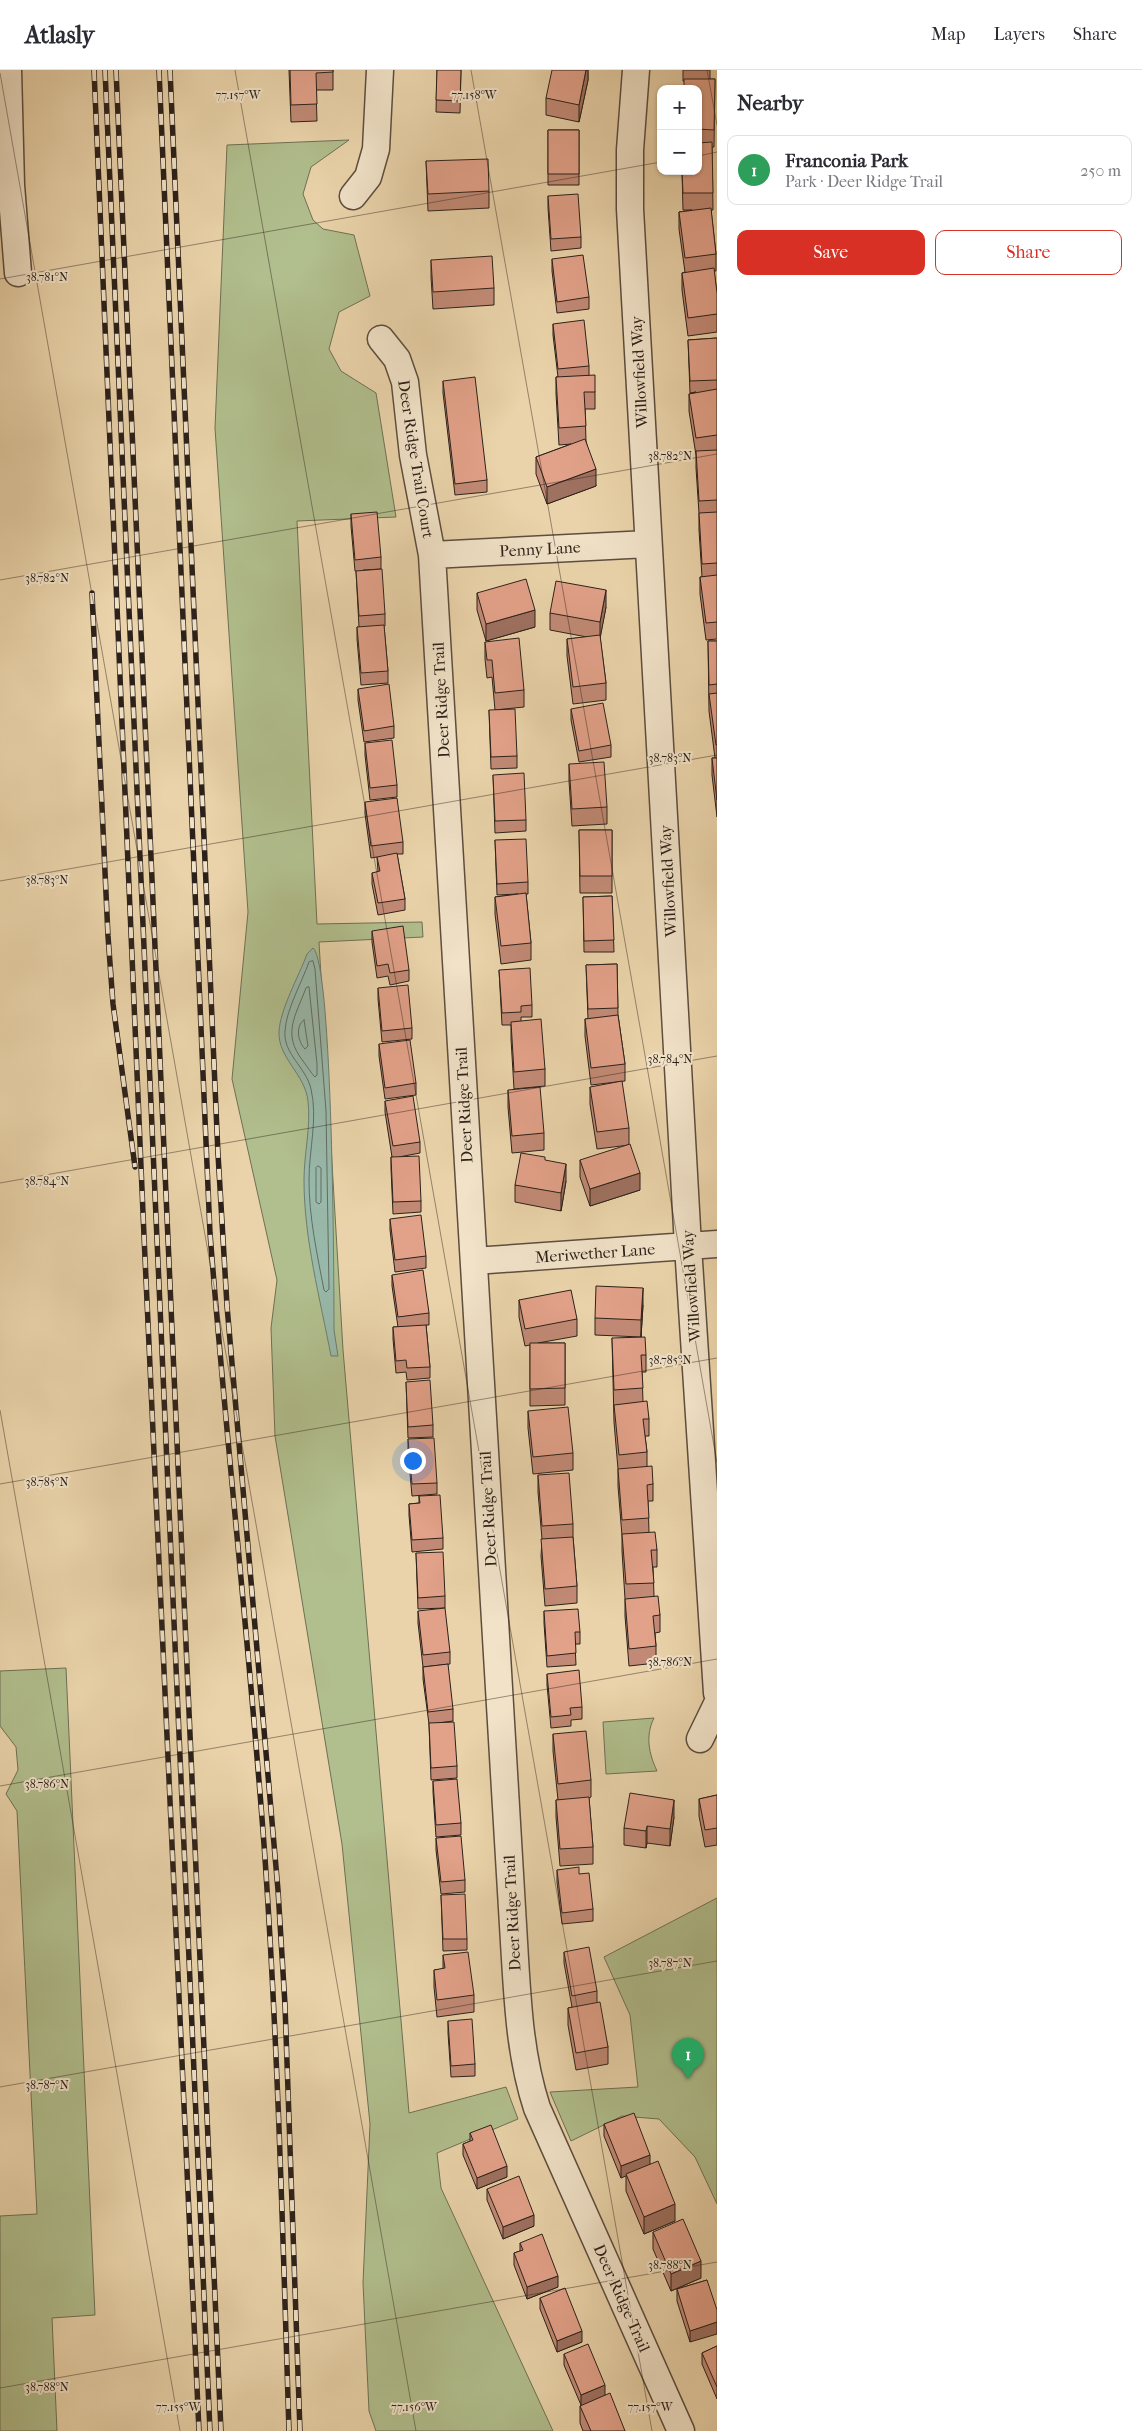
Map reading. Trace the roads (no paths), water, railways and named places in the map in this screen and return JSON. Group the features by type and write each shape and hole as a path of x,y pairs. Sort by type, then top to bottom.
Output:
{"street":[{"path":"8,70 6,186 18,272"},
{"path":"353,196 368,177 376,149 380,70"},
{"name":"Willowfield Way","path":"636,70 630,150 630,209 688,1246 717,1693"},
{"name":"Deer Ridge Trail Court","path":"381,339 397,359 405,382 413,455 432,555"},
{"name":"Penny Lane","path":"432,555 648,544"},
{"name":"Deer Ridge Trail","path":"432,555 521,2035 528,2078 541,2117 681,2431"},
{"name":"Meriwether Lane","path":"474,1261 717,1244"},
{"path":"700,1739 717,1704"}],"water":[{"path":"313,948 320,967 325,1008 333,1193 334,1330 338,1356 331,1356 313,1268 307,1224 304,1180 309,1121 308,1101 302,1082 283,1050 279,1032 290,993 307,954"}],"railway":[{"path":"94,70 144,1236 199,2431"},
{"path":"105,70 210,2431"},
{"path":"116,70 221,2431"},
{"path":"159,70 210,1233 252,1701 270,1930 277,2073 289,2431"},
{"path":"170,70 218,1154 227,1306 278,1890 285,2005 300,2431"},
{"path":"92,593 108,936 113,1004 135,1167"}],"place":[{"name":"Franconia Park","path":"688,2079"}]}
